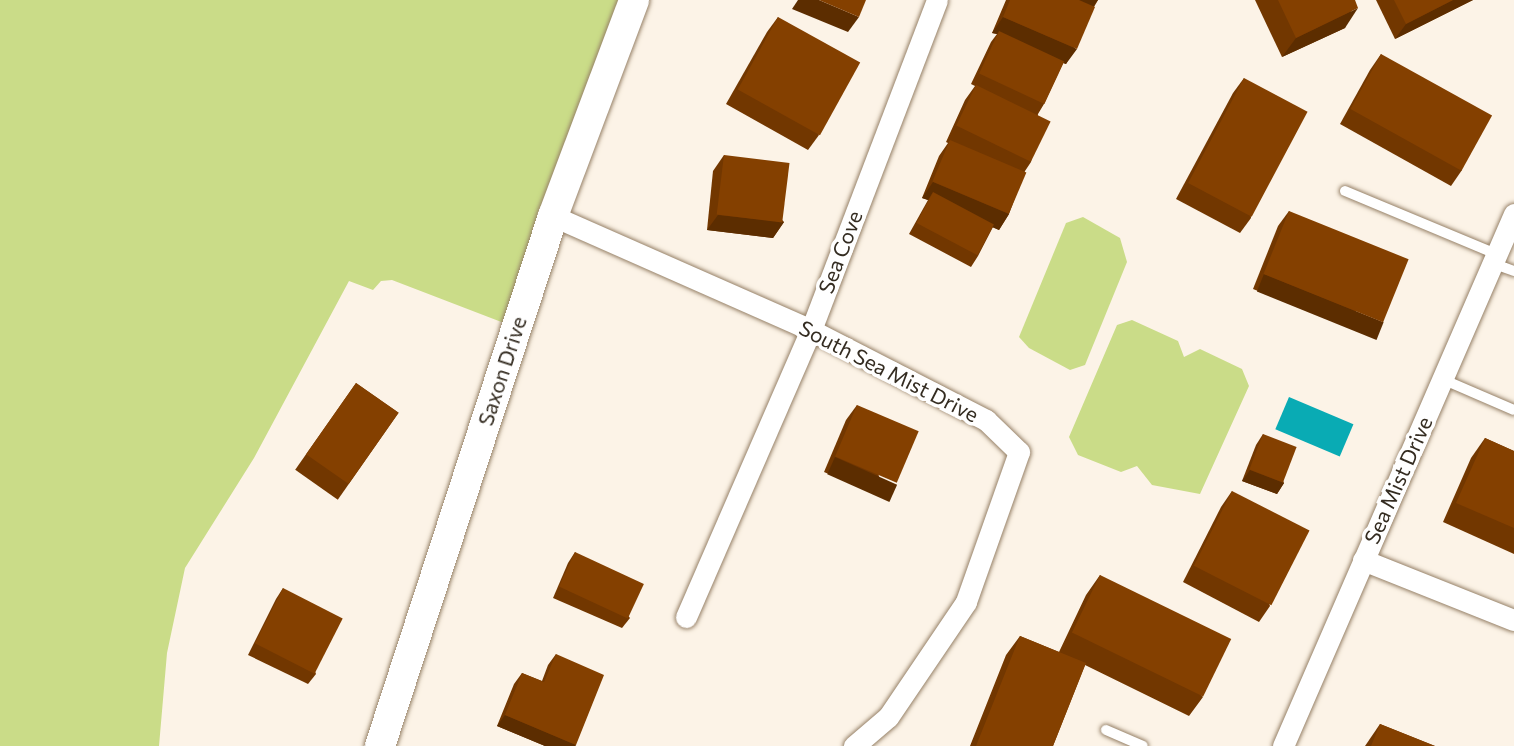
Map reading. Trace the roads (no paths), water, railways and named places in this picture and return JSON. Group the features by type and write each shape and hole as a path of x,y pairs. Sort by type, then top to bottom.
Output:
{"street":[{"name":"Saxon Drive","path":"380,746 553,216 634,0"},
{"name":"Sea Cove","path":"686,617 811,330 937,0"},
{"name":"Sea Mist Drive","path":"1283,746 1514,214"},
{"name":"South Sea Mist Drive","path":"553,216 811,330 986,420 1019,452 966,602 888,717 854,746"},
{"path":"1363,560 1514,620"}],"lane":[{"path":"1345,191 1494,258 1514,271"},
{"path":"1442,379 1514,410"},
{"path":"1106,730 1143,746"}],"water":[{"path":"1289,397 1353,424 1340,457 1275,429"}]}
